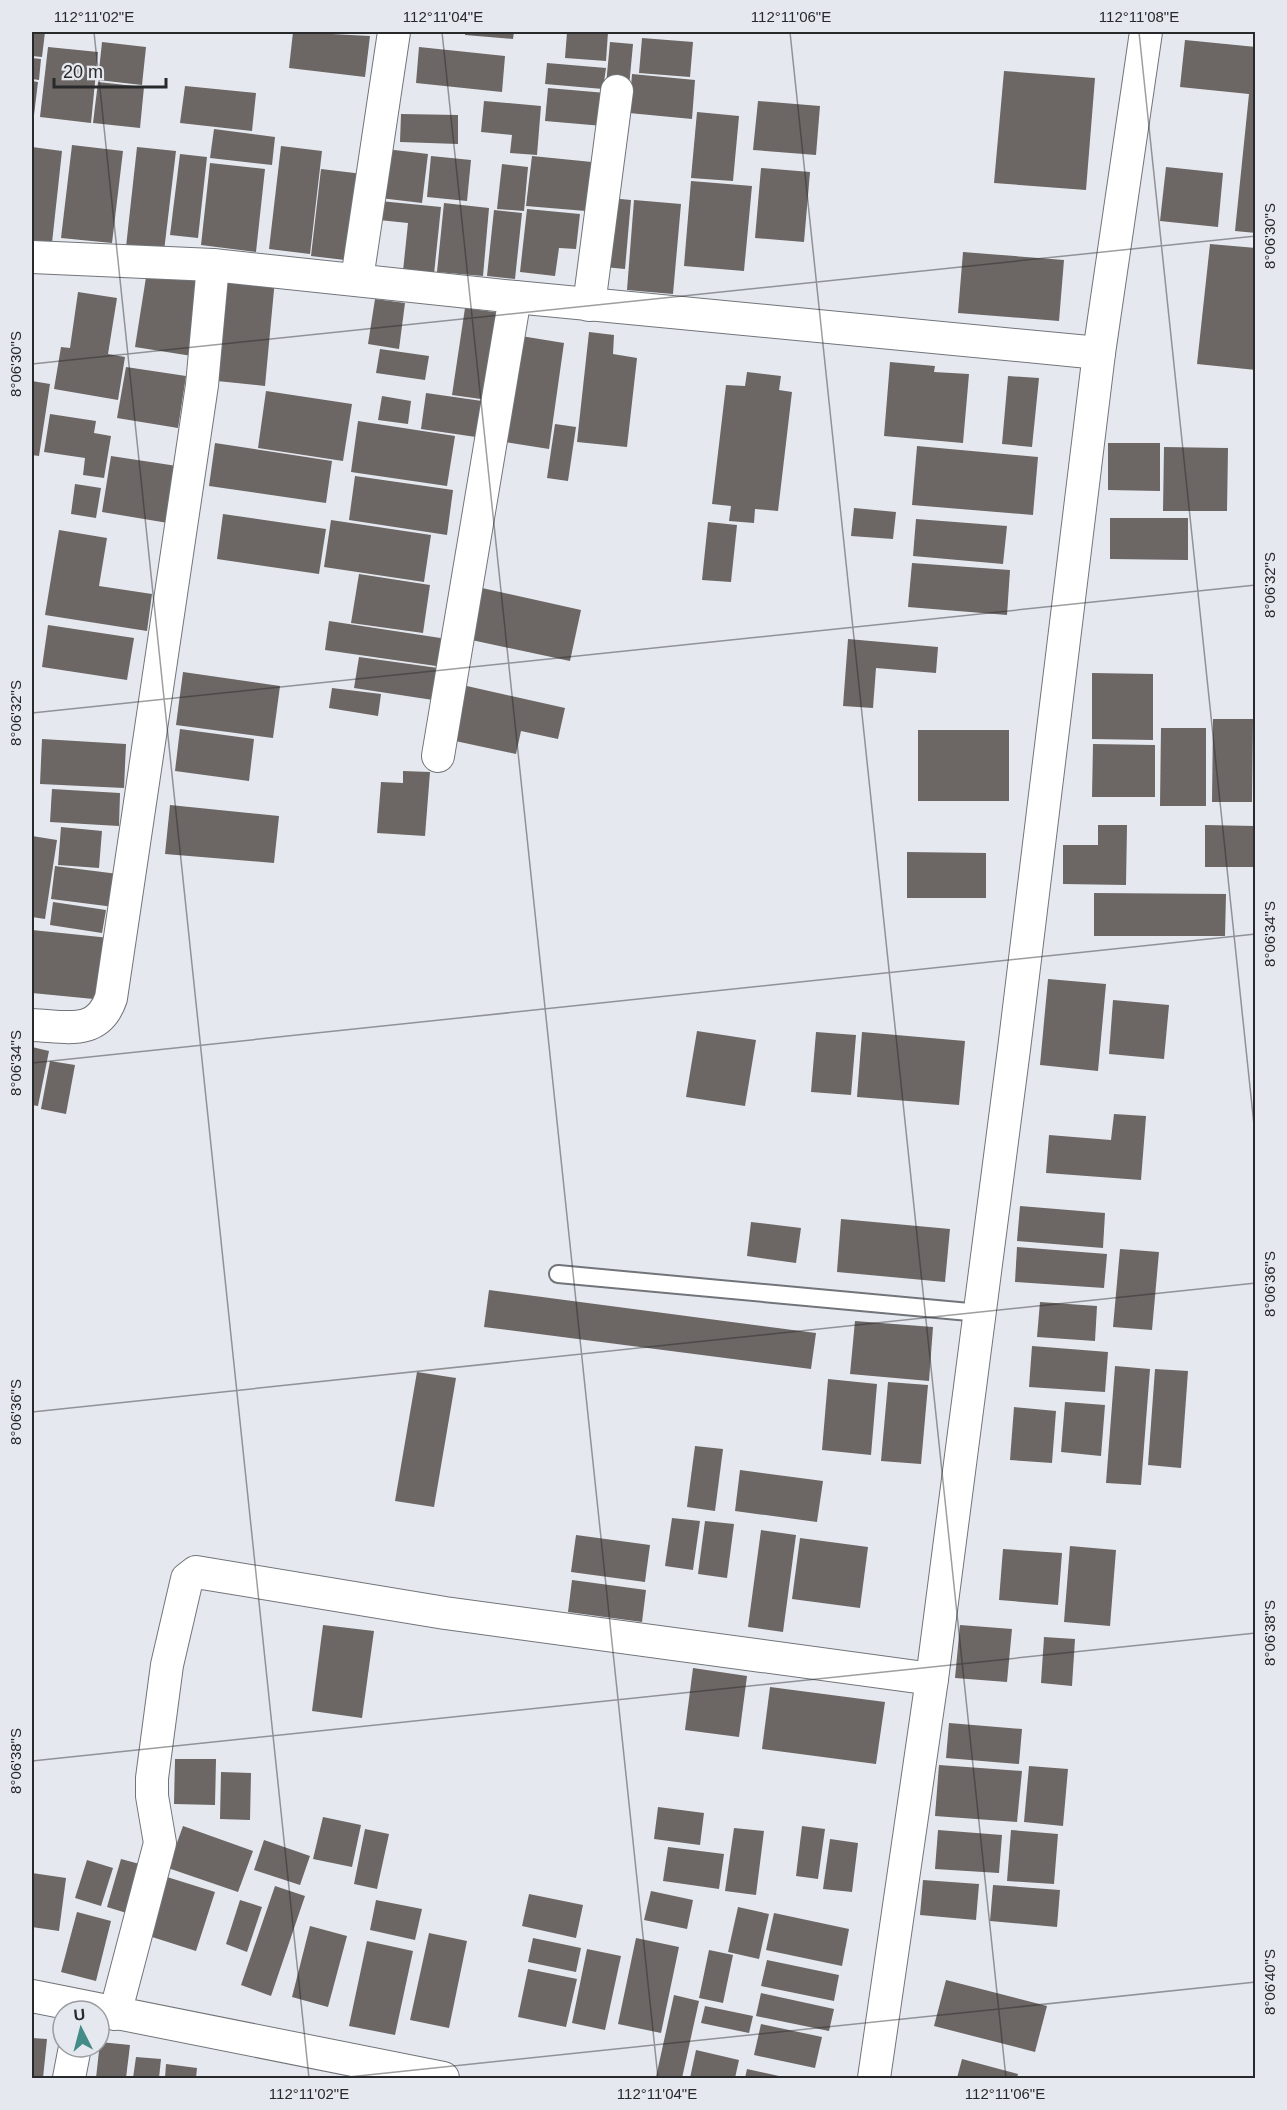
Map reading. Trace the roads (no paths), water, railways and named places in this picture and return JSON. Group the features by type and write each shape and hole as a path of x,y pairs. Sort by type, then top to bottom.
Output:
{"street":[{"path":"357,279 394,32"},
{"path":"874,2079 932,1679 980,1313 1099,353 1146,32"},
{"path":"589,305 617,91"},
{"path":"32,257 213,265 589,305 1099,353"},
{"path":"32,1025 79,1027 96,1022 106,1012 111,998 202,385 213,265"},
{"path":"438,756 514,297"},
{"path":"115,2014 160,1843 152,1796 152,1778 167,1665 187,1579 196,1572 445,1613 932,1679"},
{"path":"32,1996 51,2001"},
{"path":"111,2013 427,2077"},
{"path":"69,2079 73,2059"}],"lane":[{"path":"558,1274 980,1313"}]}
